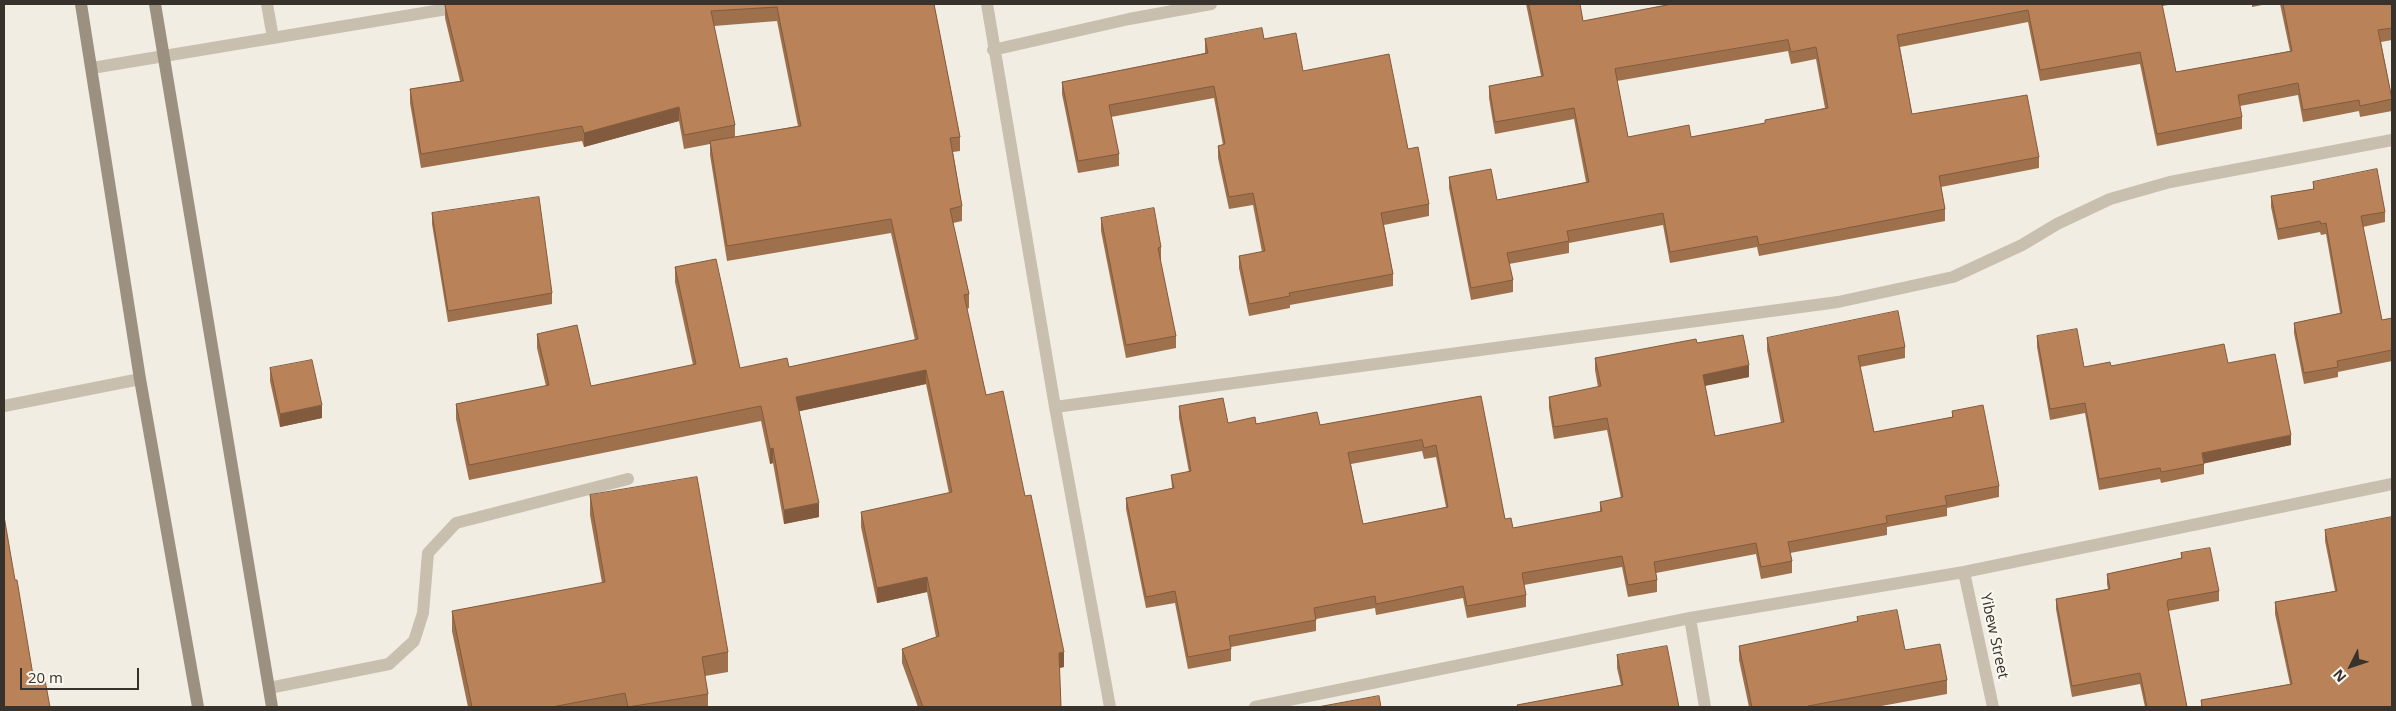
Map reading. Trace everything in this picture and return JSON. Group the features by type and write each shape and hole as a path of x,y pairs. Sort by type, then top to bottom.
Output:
{"main road":[{"path":"81,4 140,379 198,707"},
{"path":"155,4 272,707"}],"street":[{"path":"267,4 273,38"},
{"path":"92,68 477,4"},
{"path":"987,4 993,50 1055,406 1110,707"},
{"path":"993,50 1129,19 1211,4"},
{"path":"1055,406 1838,302 1953,277 2022,245 2057,224 2119,196 2170,182 2392,140"},
{"path":"4,406 140,379"},
{"path":"269,688 389,664 414,641 423,613 428,553 456,524 628,479"},
{"path":"1256,707 1690,618 1964,572 2392,484"},
{"name":"Yibew Street","path":"1964,572 1993,707"},
{"path":"1690,618 1705,707"}],"building":[{"path":"445,4 934,4 960,137 950,138 962,206 950,209 969,294 964,295 986,395 1003,391 1025,496 1031,495 1064,652 1059,653 1061,707 923,707 902,649 939,636 927,577 877,588 861,512 952,492 926,370 796,397 819,503 784,510 773,448 770,449 761,406 469,465 456,404 549,385 537,334 577,325 591,386 696,364 675,267 716,259 740,368 787,358 789,367 918,339 891,219 727,246 710,141 801,126 777,7 711,11 735,125 684,135 679,107 584,133 582,126 421,154 410,89 463,81"},
{"path":"1529,4 1580,4 1583,21 1672,4 2162,4 2176,72 2292,51 2283,4 2392,4 2392,28 2378,30 2392,99 2360,106 2359,100 2303,110 2298,83 2238,95 2242,117 2157,134 2140,52 2040,70 2028,10 1897,35 1912,114 2027,95 2039,157 1939,176 1945,209 1759,245 1757,236 1670,252 1663,213 1567,231 1569,241 1507,253 1513,280 1471,288 1449,177 1491,169 1497,200 1589,182 1574,108 1495,122 1489,86 1543,76","holes":["1788,40 1791,52 1816,47 1828,108 1765,120 1765,123 1691,137 1689,125 1628,137 1615,69"]},
{"path":"1262,28 1264,39 1296,33 1303,71 1389,54 1408,149 1418,147 1429,204 1381,213 1393,274 1289,293 1290,296 1249,304 1239,256 1265,251 1253,193 1229,197 1218,146 1225,144 1214,86 1109,105 1119,154 1078,161 1062,82 1208,53 1205,39"},
{"path":"2377,169 2385,212 2361,216 2382,320 2392,318 2392,350 2337,361 2338,367 2304,373 2294,323 2342,313 2326,223 2321,224 2320,221 2278,229 2271,196 2314,189 2313,182"},
{"path":"539,197 552,293 448,311 432,213"},
{"path":"1154,208 1161,247 1158,248 1176,336 1126,345 1101,218"},
{"path":"1898,311 1905,347 1858,356 1874,432 1953,417 1952,411 1983,405 1999,486 1945,496 1947,505 1886,516 1887,523 1788,542 1792,561 1761,567 1756,543 1654,562 1657,580 1628,585 1622,556 1522,573 1526,595 1467,606 1463,586 1376,604 1375,596 1314,608 1316,620 1229,636 1231,649 1188,657 1175,591 1146,597 1126,498 1174,488 1171,475 1191,471 1179,406 1223,398 1228,423 1255,417 1256,424 1317,412 1320,425 1481,396 1505,519 1511,518 1513,528 1602,511 1600,502 1623,497 1607,418 1554,427 1549,397 1601,386 1595,358 1696,339 1697,343 1743,335 1749,365 1703,375 1715,436 1784,422 1767,338","holes":["1422,440 1424,448 1436,445 1448,507 1363,524 1348,453"]},
{"path":"2077,329 2084,367 2110,362 2111,366 2224,344 2228,363 2275,354 2291,435 2202,453 2204,464 2161,472 2160,468 2099,479 2085,403 2050,409 2037,336"},
{"path":"312,360 322,405 280,414 270,368"},
{"path":"697,477 728,652 702,657 708,694 628,707 625,693 552,707 472,707 452,611 605,582 590,495"},
{"path":"4,516 34,681 45,680 50,707 4,707"},
{"path":"2392,517 2392,707 2202,707 2201,700 2292,684 2275,602 2337,591 2325,530"},
{"path":"2210,548 2219,591 2168,600 2167,603 2187,707 2147,707 2140,673 2072,686 2056,599 2110,589 2107,574 2182,558 2181,553"},
{"path":"1897,610 1905,650 1940,644 1947,680 1808,706 1811,707 1752,707 1739,646 1858,621 1857,617"},
{"path":"1667,646 1679,707 1518,707 1517,705 1623,685 1617,655"},
{"path":"1379,696 1381,707 1318,707"}]}
